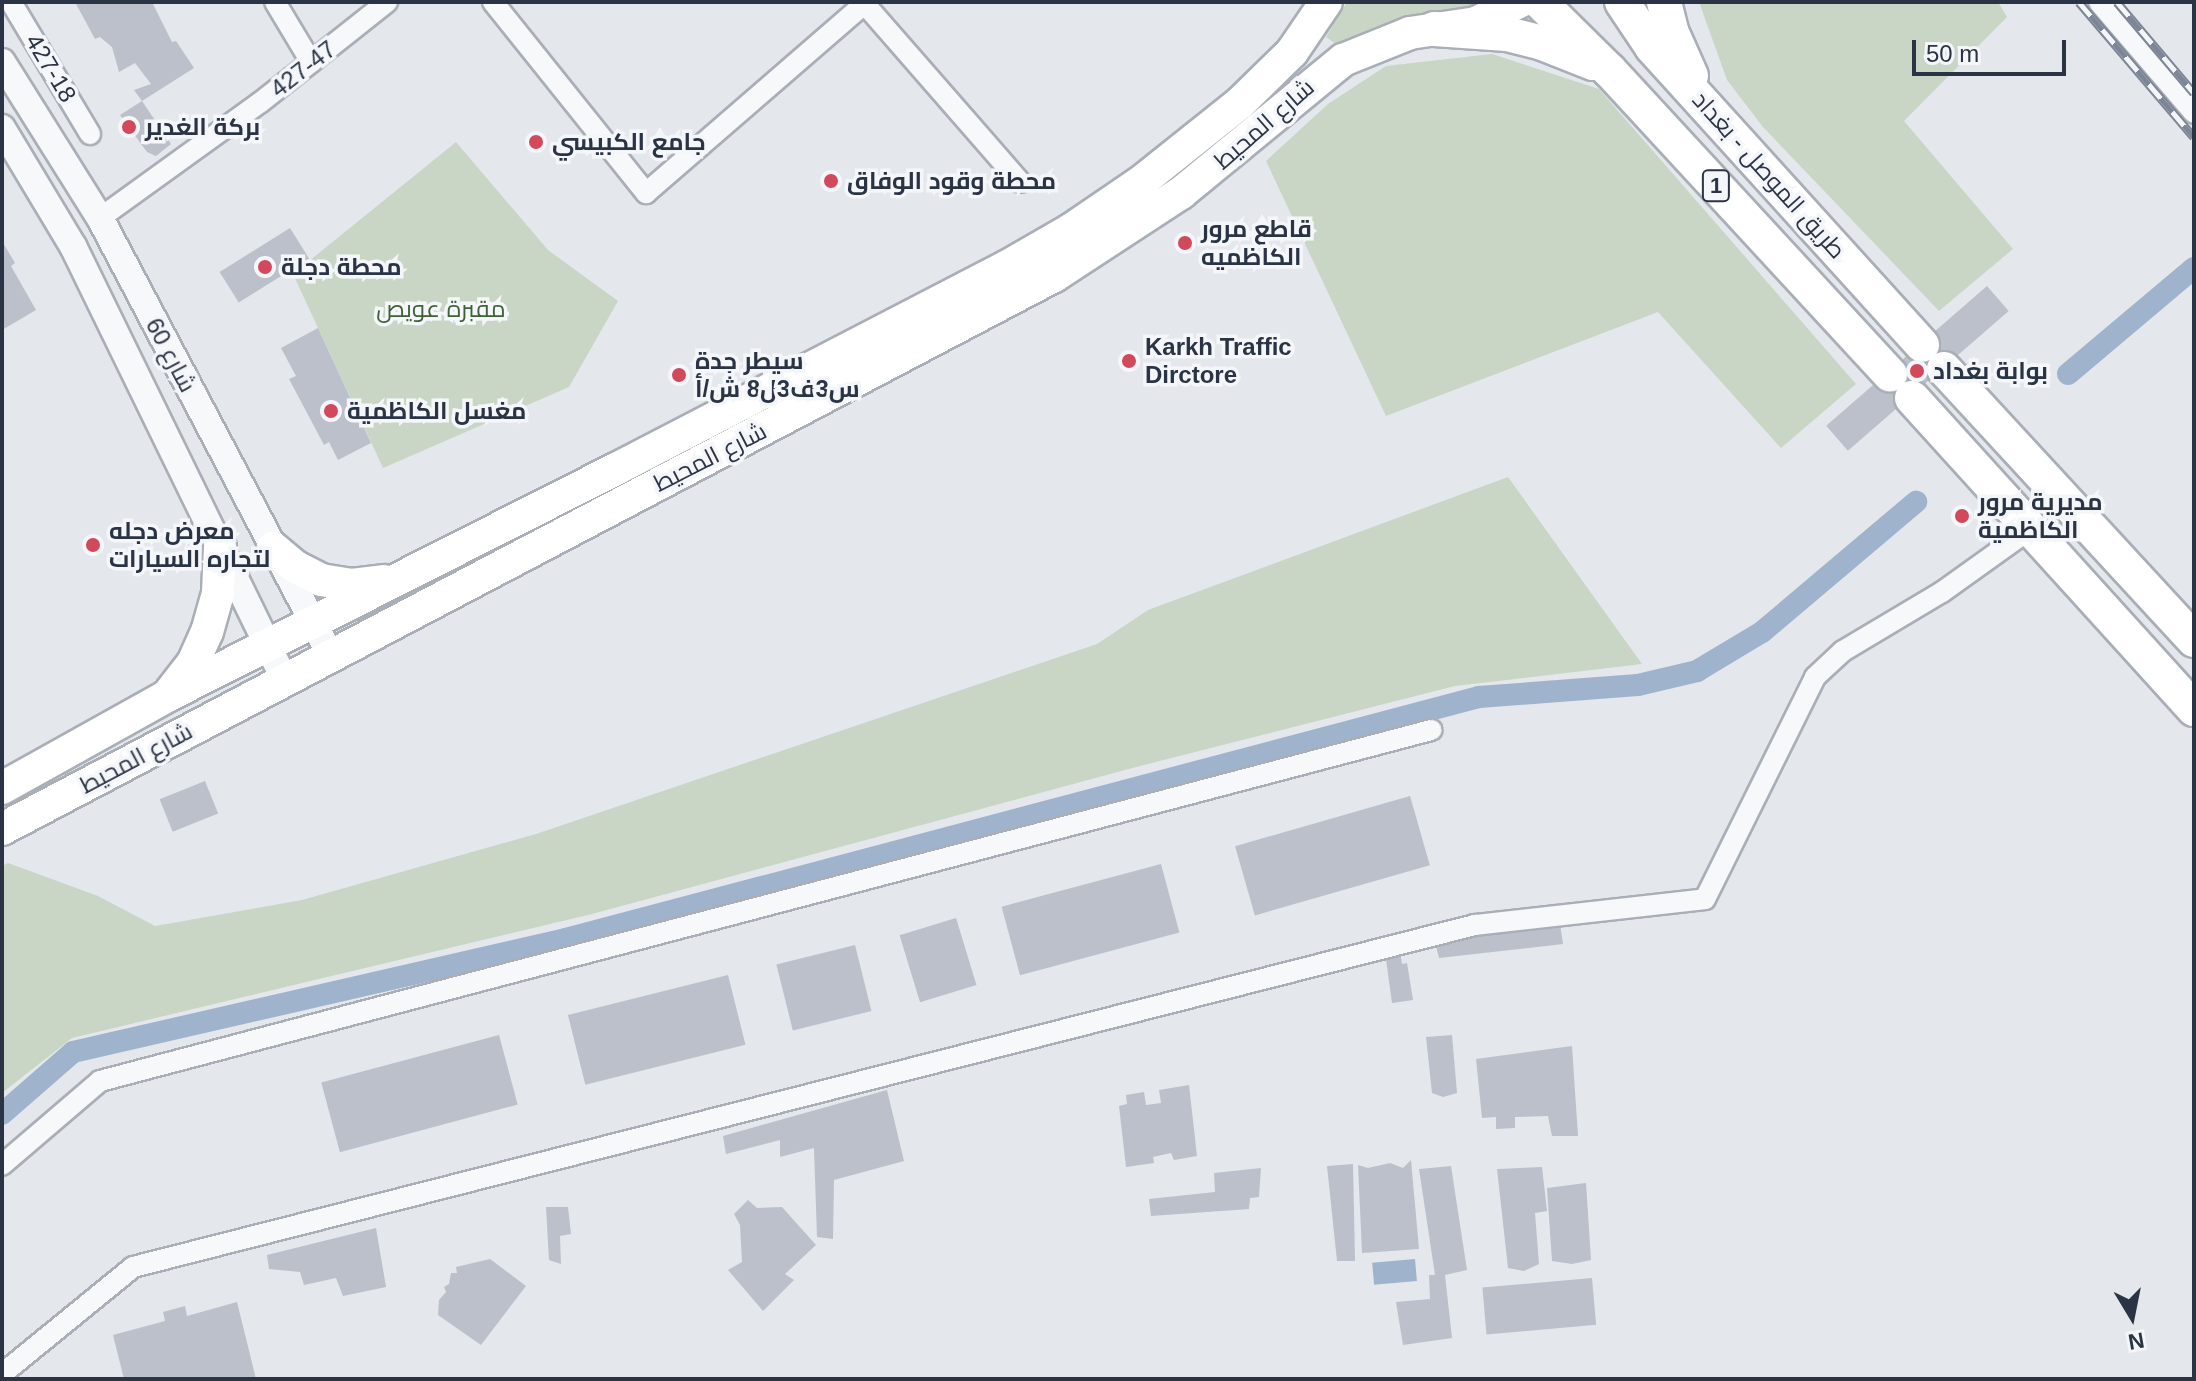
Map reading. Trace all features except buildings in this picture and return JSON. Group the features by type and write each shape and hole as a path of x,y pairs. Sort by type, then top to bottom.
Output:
{"highway":[{"name":"1","path":"1540,2 1610,71 2194,709"},
{"name":"طريق الموصل - بغداد","path":"1622,2 1652,47 2184,629"},
{"path":"1664,2 1685,66 1704,99 1728,128"},
{"path":"1434,29 1507,34 1565,51 1610,71"},
{"path":"2103,611 2125,597 2136,580"},
{"path":"2139,652 2162,626 2184,629"}],"main road":[{"name":"شارع المحيط","path":"2,788 167,696 1006,267 1072,229 1141,182 1240,103 1292,52 1326,2"},
{"name":"شارع المحيط","path":"2,829 1054,276 1181,193 1343,60 1387,39 1476,23 1519,2"},
{"path":"667,441 667,460 679,473"},
{"path":"626,463 641,473 645,491"},
{"path":"167,696 193,663 207,632 218,593 220,547"},
{"path":"273,548 296,567 321,580 351,585 399,579"}],"street":[{"name":"427-18","path":"11,2 90,134"},
{"path":"275,2 311,62"},
{"name":"427-47","path":"100,218 387,2"},
{"path":"493,2 646,193 864,3 1020,182"},
{"path":"2099,2 2194,113"},
{"name":"شارع 60","path":"2,62 100,218 330,654"},
{"name":"شارع 60","path":"2,128 73,246 284,679"},
{"path":"2,1374 133,1267 1475,925 1705,899 1815,677 1843,651 1942,592 2030,529"},
{"path":"2,1165 100,1081 1431,730"}],"green space":[{"path":"1347,2 1495,2 1406,17 1376,27 1340,47 1326,37"},
{"path":"1699,2 1998,2 2007,17 1904,121 2013,249 1939,311 1763,127 1727,80"},
{"path":"1492,54 1599,89 1856,384 1781,448 1658,312 1386,416 1266,161 1328,104 1386,66"},
{"name":"مقبرة عويص","path":"456,142 548,250 618,301 569,387 383,468 293,274"},
{"path":"1508,477 1642,664 1455,686 1136,767 592,914 72,1038 2,1093 2,866 8,863 98,896 155,926 302,900 536,834 1097,644 1148,610"}],"water":[{"path":"1415,1259 1417,1281 1374,1285 1372,1263"}],"waterway":[{"path":"2068,374 2194,268"},
{"path":"2,1114 73,1052 566,939 1479,697 1638,685 1697,671 1762,632 1916,502"}],"railway":[{"path":"2079,2 2194,137"},
{"path":"2117,2 2194,93"}],"place":[{"name":"بركة الغدير","path":"129,127"},
{"name":"جامع الكبيسي","path":"536,142"},
{"name":"محطة وقود الوفاق","path":"831,181"},
{"name":"قاطع مرور الكاظميه","path":"1185,243"},
{"name":"محطة دجلة","path":"265,267"},
{"name":"Karkh Traffic Dirctore","path":"1129,361"},
{"name":"بوابة بغداد","path":"1917,371"},
{"name":"سيطر جدة س3ف3ل8 ش/أ","path":"679,375"},
{"name":"مغسل الكاظمية","path":"331,411"},
{"name":"مديرية مرور الكاظمية","path":"1962,516"},
{"name":"معرض دجله لتجاره السيارات","path":"93,545"}]}
